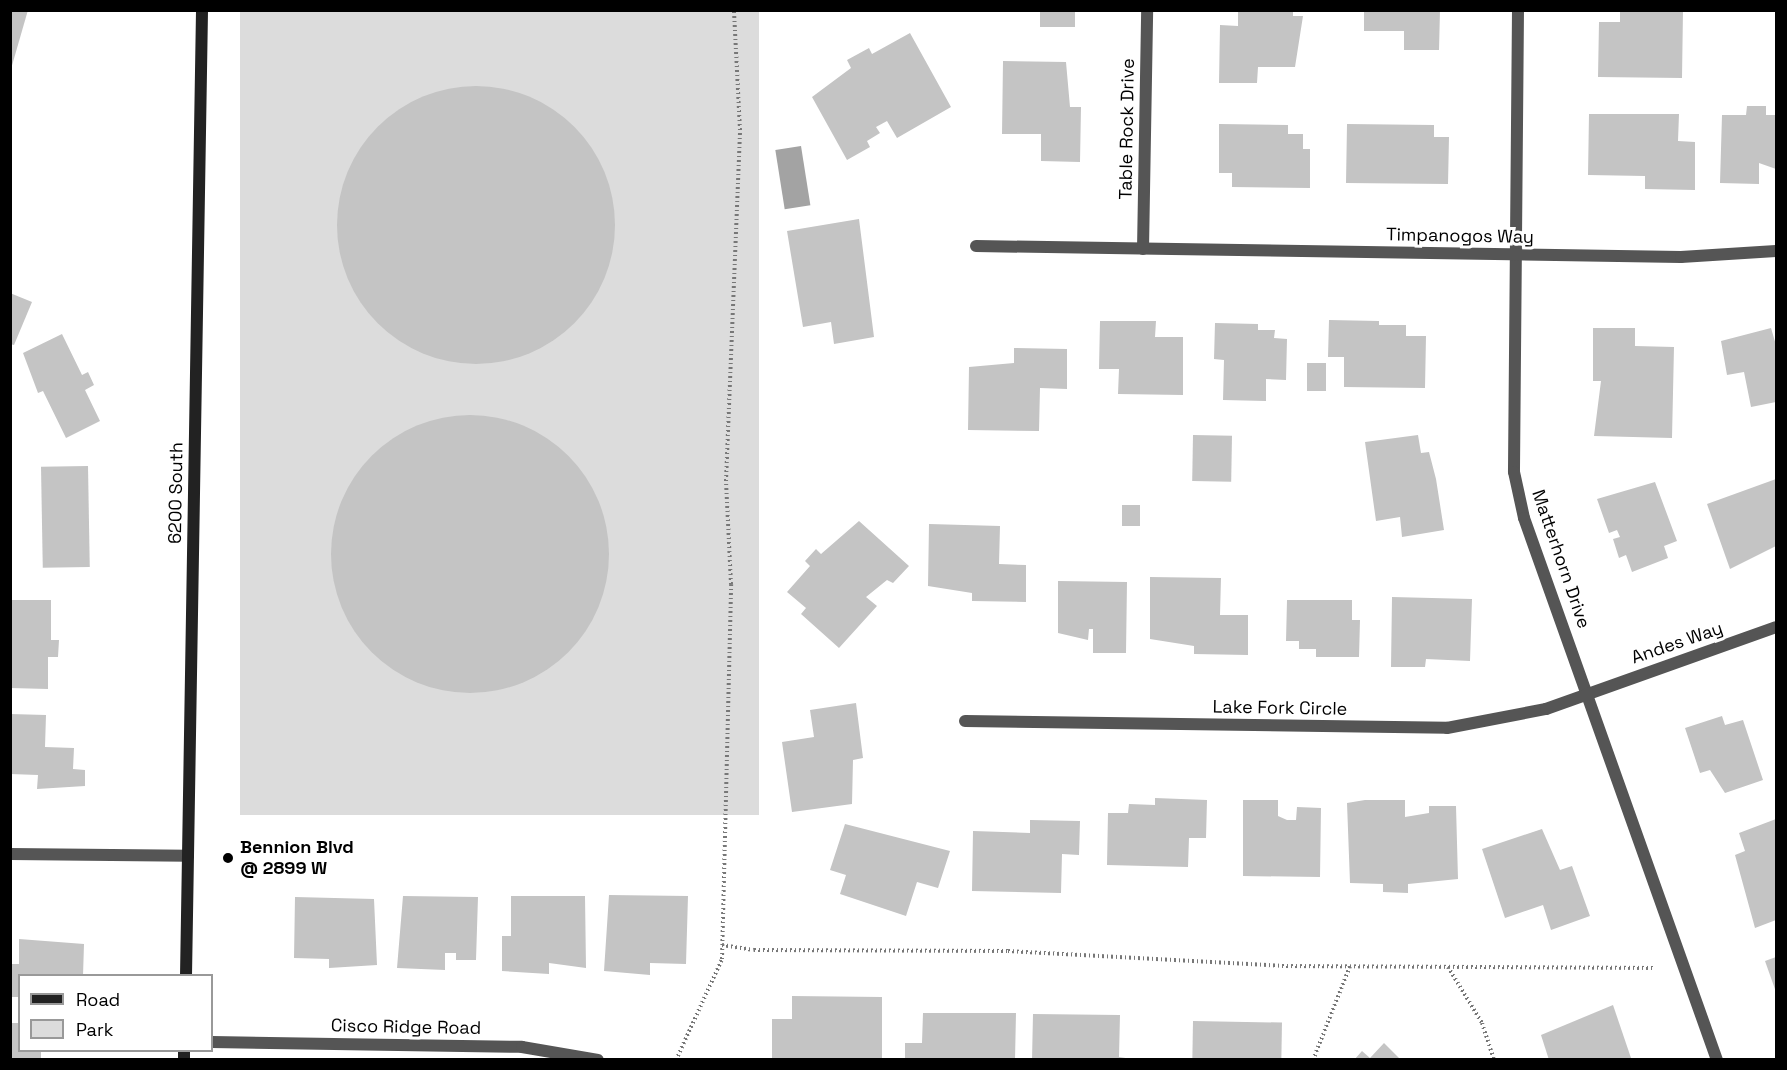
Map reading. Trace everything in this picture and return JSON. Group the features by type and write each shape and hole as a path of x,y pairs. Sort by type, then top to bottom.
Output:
{"main road":[{"name":"6200 South","path":"186,974 202,10"}],"street":[{"name":"Table Rock Drive","path":"1143,249 1147,10"},
{"name":"Matterhorn Drive","path":"1518,10 1514,255 1514,472 1524,518 1590,694 1717,1059"},
{"name":"Timpanogos Way","path":"976,246 1741,257 1776,251"},
{"name":"Andes Way","path":"1590,694 1776,627"},
{"name":"Lake Fork Circle","path":"965,721 1447,728 1486,724 1590,694"},
{"path":"10,854 188,856"},
{"name":"Cisco Ridge Road","path":"213,1042 522,1047 598,1059"},
{"path":"436,1059 437,1046"}],"path":[{"path":"676,1059 712,988 722,945 731,584 726,481 740,130 734,10"},
{"path":"722,945 754,950 1008,951 1350,966 1654,968"},
{"path":"1313,1059 1350,966"},
{"path":"1448,966 1482,1023 1494,1059"}],"green space":[{"path":"240,11 759,11 759,815 240,815"}],"shaded area":[{"path":"801,146 810,205 785,209 775,150"}],"building":[{"path":"10,10 28,10 11,69 10,69"},
{"path":"1040,10 1075,10 1075,27 1040,27"},
{"path":"1238,10 1293,10 1293,16 1303,16 1295,67 1258,67 1257,83 1219,83 1220,25 1238,26"},
{"path":"1364,10 1440,10 1439,50 1404,50 1404,31 1364,31"},
{"path":"1620,10 1683,10 1682,78 1598,77 1599,22 1620,22"},
{"path":"910,33 951,107 897,138 887,121 876,127 880,133 867,141 870,147 847,160 812,97 851,68 847,60 869,48 872,54"},
{"path":"1003,61 1066,62 1070,107 1081,107 1080,162 1041,161 1041,134 1002,134"},
{"path":"476,86 503,89 529,97 553,110 574,127 591,148 604,172 612,198 615,225 612,252 604,278 591,302 574,323 553,340 529,353 503,361 476,364 449,361 423,353 399,340 378,323 361,302 348,278 340,252 337,225 340,198 348,172 361,148 378,127 399,110 423,97 449,89"},
{"path":"1747,106 1766,106 1766,115 1776,115 1776,169 1759,163 1759,184 1720,183 1722,115 1746,115"},
{"path":"1589,114 1679,114 1678,141 1695,142 1695,190 1645,189 1645,176 1588,175"},
{"path":"1219,124 1288,125 1288,134 1303,134 1303,149 1310,149 1310,188 1232,187 1232,173 1219,173"},
{"path":"1347,124 1434,125 1434,137 1449,137 1448,184 1346,183"},
{"path":"859,219 874,337 834,344 831,322 803,327 787,231"},
{"path":"10,293 32,302 14,345 10,344"},
{"path":"1329,320 1379,321 1379,325 1406,325 1406,336 1426,336 1425,388 1344,387 1344,357 1328,357"},
{"path":"1100,321 1156,321 1155,337 1183,337 1183,395 1118,394 1119,369 1099,369"},
{"path":"1215,323 1258,324 1258,330 1275,330 1274,338 1287,339 1286,380 1266,379 1266,401 1223,400 1224,360 1214,359"},
{"path":"1593,328 1635,328 1635,346 1674,347 1672,438 1594,436 1601,381 1593,381"},
{"path":"1771,328 1776,345 1776,402 1751,407 1744,372 1727,375 1721,341"},
{"path":"62,334 82,375 88,372 94,385 85,390 100,421 66,438 43,391 38,393 23,353"},
{"path":"1014,348 1067,349 1067,389 1040,388 1039,431 968,430 969,367 1014,363"},
{"path":"1307,363 1326,363 1326,391 1307,391"},
{"path":"470,415 497,418 523,426 547,439 568,456 585,477 598,501 606,527 609,554 606,581 598,607 585,631 568,652 547,669 523,682 497,690 470,693 443,690 417,682 393,669 372,652 355,631 342,607 334,581 331,554 334,527 342,501 355,477 372,456 393,439 417,426 443,418"},
{"path":"1193,435 1232,436 1231,482 1192,481"},
{"path":"1418,435 1421,453 1429,452 1444,530 1402,537 1400,517 1376,521 1365,442"},
{"path":"88,466 90,567 43,568 41,467"},
{"path":"1776,479 1776,546 1730,569 1707,504"},
{"path":"1655,482 1677,541 1664,546 1668,558 1632,572 1626,555 1619,558 1613,539 1620,537 1617,530 1609,533 1597,499"},
{"path":"1122,505 1140,505 1140,526 1122,526"},
{"path":"859,521 909,566 893,583 887,580 866,597 877,606 839,648 801,614 806,608 787,592 810,566 805,561 816,549 821,554"},
{"path":"929,524 1000,526 999,564 1026,565 1026,602 972,601 972,593 928,586"},
{"path":"1150,577 1221,578 1220,615 1248,615 1248,655 1194,654 1194,646 1150,639"},
{"path":"1058,581 1127,582 1126,653 1093,653 1093,629 1089,629 1088,640 1058,633"},
{"path":"1392,597 1472,599 1470,661 1426,659 1425,667 1391,667"},
{"path":"10,600 51,600 51,640 59,640 58,657 48,657 48,689 10,688"},
{"path":"1287,600 1352,600 1352,620 1360,620 1359,657 1316,657 1316,649 1299,649 1299,641 1286,641"},
{"path":"856,703 863,758 853,760 852,804 792,812 782,742 814,737 810,710"},
{"path":"10,714 46,715 45,747 74,748 73,769 85,770 85,786 37,789 38,775 10,774"},
{"path":"1722,716 1725,725 1743,720 1763,780 1725,793 1710,770 1700,773 1685,728"},
{"path":"1155,798 1207,800 1206,838 1189,838 1188,867 1107,865 1108,813 1128,813 1129,804 1155,805"},
{"path":"1243,800 1278,800 1278,816 1287,820 1296,820 1297,807 1321,808 1320,877 1243,876"},
{"path":"1365,800 1405,800 1405,817 1429,813 1429,806 1456,806 1458,879 1408,884 1408,893 1383,892 1383,884 1350,883 1347,803"},
{"path":"1776,819 1776,920 1755,928 1735,855 1745,851 1739,833"},
{"path":"1030,820 1080,821 1079,855 1062,854 1061,893 972,891 973,831 1030,833"},
{"path":"845,824 950,851 938,888 917,882 906,916 840,894 846,875 830,870"},
{"path":"1542,829 1560,870 1572,866 1590,916 1551,930 1543,905 1505,918 1482,849"},
{"path":"609,895 688,896 686,964 650,963 650,975 604,971"},
{"path":"403,896 478,897 476,960 456,960 456,953 445,953 445,970 397,968"},
{"path":"511,896 585,896 586,968 549,963 549,974 502,971 502,936 511,936"},
{"path":"295,897 374,899 377,965 329,968 329,959 294,958"},
{"path":"19,939 84,944 83,974 18,974 18,997 10,997 10,964 19,964"},
{"path":"1776,957 1776,992 1765,961"},
{"path":"792,996 882,997 882,1060 772,1060 772,1019 792,1019"},
{"path":"1613,1005 1631,1058 1549,1060 1541,1035"},
{"path":"923,1013 1016,1013 1015,1060 905,1060 905,1043 922,1043"},
{"path":"1033,1014 1120,1015 1119,1057 1139,1060 1032,1060"},
{"path":"1193,1021 1282,1023 1281,1060 1192,1060"},
{"path":"10,1023 18,1023 18,1052 41,1052 41,1060 10,1060"},
{"path":"1384,1043 1401,1060 1354,1060 1362,1051 1370,1058"}],"place":[{"name":"Bennion Blvd @ 2899 W","path":"228,858"}]}
